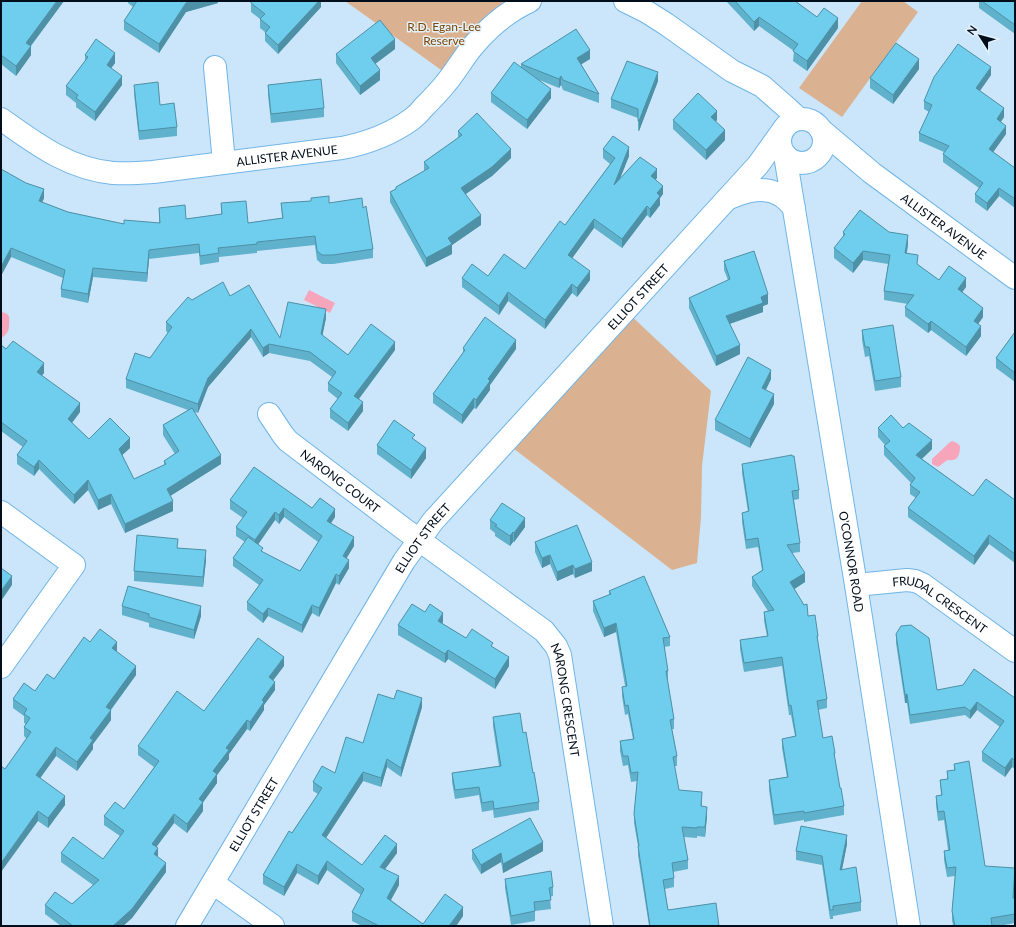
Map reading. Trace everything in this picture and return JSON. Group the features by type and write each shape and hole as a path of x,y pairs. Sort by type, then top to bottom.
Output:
{"street":[{"name":"ALLISTER AVENUE","path":"1,119 37,145 54,155 93,170 114,173 153,172 361,144 396,129 413,118 447,82 473,46 488,29 507,14 530,1"},
{"path":"625,1 666,24 732,71 773,116 788,128"},
{"path":"215,67 224,162"},
{"path":"805,119 812,121 817,125 821,130 824,142 819,155 811,161 801,163 790,160 785,155 780,145 788,128 805,119"},
{"name":"ELLIOT STREET","path":"187,926 400,568 433,521 758,165 788,128"},
{"name":"ALLISTER AVENUE","path":"821,130 872,174 1015,278"},
{"name":"O'CONNOR ROAD","path":"785,155 856,585 909,926"},
{"name":"ALLISTER AVENUE","path":"811,161 839,164 872,174"},
{"path":"793,203 811,161"},
{"name":"ELLIOT STREET","path":"726,200 748,191 764,190 778,194 793,203"},
{"name":"NARONG COURT","path":"269,414 288,441 419,540"},
{"path":"1,512 74,565 1,667"},
{"name":"NARONG CRESCENT","path":"419,540 544,631 556,646 560,655 602,926"},
{"name":"FRUDAL CRESCENT","path":"856,585 907,580 915,581 922,584 1015,651"},
{"path":"213,882 273,926"}],"green space":[{"name":"R.D. Egan-Lee Reserve","path":"345,1 530,1 451,77"},
{"path":"862,1 903,1 918,12 842,117 799,88"},
{"path":"625,310 711,391 702,466 701,517 697,563 672,570 505,442"}],"shaded area":[{"path":"309,290 335,303 330,313 304,300"},
{"path":"1,312 8,315 9,327 8,332 1,338"},
{"path":"952,441 960,446 958,457 953,460 946,461 938,467 932,464 932,459"}],"building":[{"path":"1,1 57,1 26,43 31,46 16,66 1,55"},
{"path":"137,1 194,1 186,3 159,44 124,21"},
{"path":"251,1 319,1 278,45 265,33 270,27 260,19 265,14 251,3"},
{"path":"735,1 795,1 817,17 824,8 838,18 807,61 793,51 798,44 759,17 754,22"},
{"path":"982,1 1015,1 1015,25"},
{"path":"380,20 395,39 371,58 380,70 360,86 336,54"},
{"path":"576,29 590,50 577,58 599,94 563,80 561,76 559,79 521,64"},
{"path":"96,39 115,53 107,65 122,76 95,112 76,98 78,95 66,86 88,57 85,55"},
{"path":"896,43 919,59 893,95 870,78"},
{"path":"958,44 991,67 976,88 1004,108 997,119 1006,126 989,149 1015,168 1015,199 999,188 987,203 975,194 983,183 943,154 949,146 919,133 932,105 924,101 934,77"},
{"path":"627,61 658,72 639,121 638,109 611,99"},
{"path":"514,62 551,89 527,120 491,93"},
{"path":"321,79 324,108 271,114 268,85"},
{"path":"158,82 160,105 174,103 177,127 139,131 134,85"},
{"path":"698,93 717,111 711,117 725,130 706,150 673,120"},
{"path":"477,113 511,149 492,167 461,188 481,215 448,238 452,244 426,258 390,192 429,168 424,162 462,135 458,131"},
{"path":"613,136 629,147 614,185 640,157 657,169 651,176 663,186 657,193 660,196 650,209 647,206 622,239 594,219 568,255 590,271 577,288 572,284 545,320 508,292 499,306 462,278 472,264 488,276 504,254 525,269 560,221 565,225 615,158 603,149"},
{"path":"1,169 26,183 44,189 39,201 68,212 124,224 124,220 160,223 159,208 185,205 186,219 222,214 221,203 246,201 248,223 283,218 281,203 311,201 311,198 329,196 329,203 362,198 363,208 366,206 373,249 333,255 322,255 317,251 315,236 218,248 219,253 200,256 199,244 149,250 147,273 93,268 88,294 61,289 65,270 11,248 1,267"},
{"path":"860,210 889,232 908,235 905,253 918,255 917,264 939,280 949,266 966,278 958,289 983,308 974,321 981,326 966,347 931,321 928,324 905,307 914,295 884,291 890,255 863,251 853,263 834,248 845,234 843,232"},
{"path":"754,251 768,294 761,297 763,303 726,316 740,345 716,356 689,298 730,279 724,261"},
{"path":"223,282 230,296 249,285 280,338 288,302 326,309 321,334 348,355 371,324 395,342 354,396 363,402 348,423 330,409 342,393 328,383 336,372 310,352 269,344 263,348 251,329 208,378 198,404 126,379 135,353 150,358 172,327 166,322 188,297 192,300"},
{"path":"485,317 516,340 488,379 490,381 476,400 474,398 462,415 433,394 465,350 463,348"},
{"path":"893,325 901,377 875,381 869,347 865,347 862,330"},
{"path":"1015,332 1015,373 996,358"},
{"path":"13,341 44,363 37,372 80,403 68,419 89,439 110,418 130,438 119,449 134,479 166,464 164,461 179,451 163,425 192,408 221,455 167,489 173,501 125,524 111,494 98,500 88,480 74,495 39,460 34,467 17,455 27,441 1,422 1,345 6,349"},
{"path":"748,357 771,370 762,388 774,394 750,439 715,420"},
{"path":"891,415 903,428 909,423 932,440 916,455 973,496 986,479 1015,500 1015,554 989,535 974,556 908,508 920,492 910,485 915,478 884,446 890,441 878,428"},
{"path":"394,420 415,435 412,438 426,448 411,470 377,445"},
{"path":"792,455 794,456 799,490 792,491 800,543 787,545 805,573 790,582 804,605 807,604 808,616 815,615 827,699 817,701 823,738 832,736 844,806 804,813 804,811 774,815 769,780 788,777 782,739 796,736 791,705 789,706 782,657 744,663 740,640 768,636 764,612 774,610 752,577 763,570 758,538 746,540 742,513 749,511 742,464"},
{"path":"254,467 312,508 320,498 335,509 327,521 354,537 343,556 349,560 339,576 336,574 319,608 312,605 302,625 268,608 263,614 247,602 263,580 233,558 248,537 263,548 261,551 300,571 322,536 284,508 279,515 275,512 255,540 236,527 247,512 230,500"},
{"path":"502,503 525,518 510,536 495,526 497,525 490,520"},
{"path":"577,525 592,562 575,569 573,565 557,572 550,555 542,558 535,542"},
{"path":"137,535 178,539 177,548 206,550 203,577 134,571"},
{"path":"1,568 12,576 1,591"},
{"path":"644,576 670,637 663,638 668,671 666,671 674,719 670,720 677,756 673,757 679,790 702,792 701,806 707,807 705,827 682,827 688,860 672,863 674,878 663,880 668,910 716,903 719,926 650,926 634,814 638,772 631,773 628,756 623,756 620,741 634,739 628,705 625,706 622,687 627,686 616,623 604,628 593,601 611,594 609,591"},
{"path":"128,586 201,606 194,630 149,617 149,614 122,606"},
{"path":"412,604 425,612 430,604 443,613 438,621 466,638 472,629 493,643 491,646 509,657 495,679 448,650 445,654 398,625"},
{"path":"911,625 929,638 937,690 963,685 974,669 1015,698 1015,761 1012,758 1005,768 982,752 1004,721 977,702 970,711 965,707 910,715 907,694 905,695 896,634 901,626"},
{"path":"100,629 117,642 112,648 136,666 106,707 111,710 90,738 93,740 77,762 56,747 36,775 65,796 48,818 38,811 1,863 1,766 5,769 31,732 24,727 30,718 24,714 27,709 13,699 24,683 35,691 47,674 54,679 84,637 90,642"},
{"path":"258,638 284,657 269,677 275,682 262,700 264,702 250,722 247,720 226,748 229,750 213,771 217,774 199,799 203,802 187,824 174,814 152,844 158,848 154,854 166,863 132,909 113,926 73,926 45,905 55,892 72,904 99,880 61,853 73,837 103,859 124,831 104,816 115,802 124,809 159,761 138,746 177,691 204,711"},
{"path":"397,690 422,698 401,768 387,759 381,778 363,772 322,835 362,865 385,835 397,844 380,867 399,876 387,898 423,924 445,894 463,907 449,926 379,926 352,912 364,889 327,861 318,876 297,864 284,887 263,875 289,831 292,833 322,788 313,782 322,766 335,773 346,737 363,743 378,694 394,699"},
{"path":"520,713 523,733 526,732 539,802 494,809 493,801 482,803 479,787 455,790 452,773 501,766 493,717"},
{"path":"969,761 985,866 1015,868 1013,898 1015,898 1015,914 991,918 992,926 955,926 952,911 956,867 947,868 944,851 950,850 944,811 938,812 936,796 942,795 940,780 948,779 947,771 955,770 954,764"},
{"path":"530,818 543,842 503,864 501,853 481,865 472,850"},
{"path":"801,826 847,835 840,870 856,867 861,902 833,906 833,910 830,910 822,856 796,851"},
{"path":"551,871 553,887 549,888 551,900 534,902 535,911 511,916 505,879"}]}
